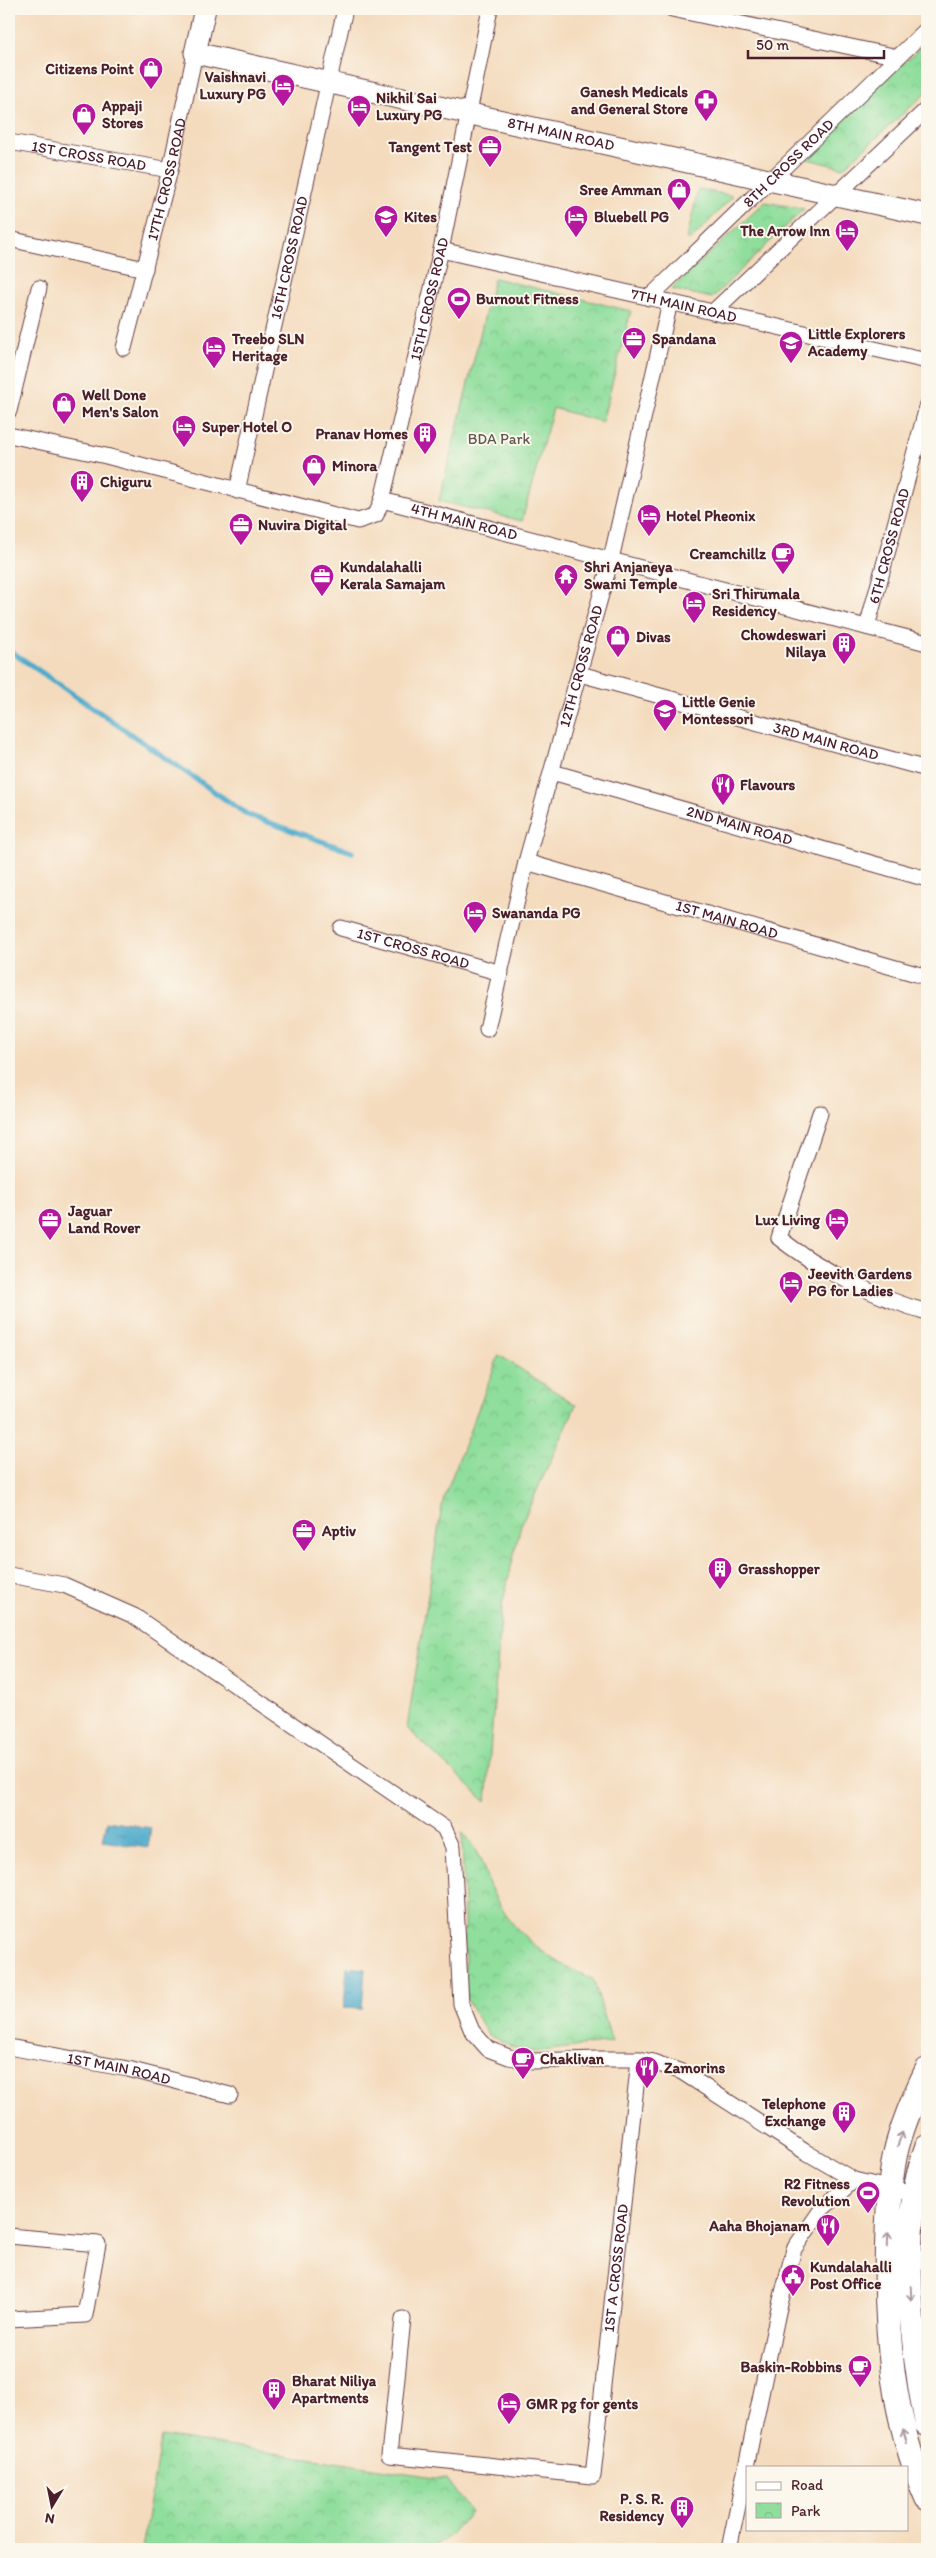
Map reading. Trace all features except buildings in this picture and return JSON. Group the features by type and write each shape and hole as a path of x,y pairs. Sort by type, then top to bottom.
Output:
{"main road":[{"path":"927,2070 895,2153 890,2187 886,2300 889,2341 903,2431 914,2469 927,2498"},
{"path":"927,2147 921,2164 922,2194 910,2258 911,2304 919,2383 927,2424"}],"street":[{"name":"17TH CROSS ROAD","path":"124,348 170,170 205,9"},
{"name":"16TH CROSS ROAD","path":"237,491 330,83 345,9"},
{"name":"15TH CROSS ROAD","path":"382,500 441,250 490,9"},
{"path":"672,9 898,58"},
{"name":"8TH CROSS ROAD","path":"649,298 927,29"},
{"name":"8TH MAIN ROAD","path":"196,52 927,216"},
{"path":"713,312 927,109"},
{"name":"1ST CROSS ROAD","path":"9,141 170,170"},
{"path":"9,239 145,269"},
{"name":"7TH MAIN ROAD","path":"441,250 927,361"},
{"path":"9,411 39,288"},
{"name":"12TH CROSS ROAD","path":"487,1029 495,971 611,559 670,302"},
{"name":"6TH CROSS ROAD","path":"867,627 927,408"},
{"path":"9,435 106,456 358,521 376,515 382,500"},
{"name":"4TH MAIN ROAD","path":"382,500 927,643"},
{"name":"3RD MAIN ROAD","path":"580,674 927,769"},
{"name":"2ND MAIN ROAD","path":"552,772 927,880"},
{"name":"1ST MAIN ROAD","path":"526,862 927,978"},
{"name":"1ST CROSS ROAD","path":"341,928 495,971"},
{"path":"820,1114 779,1238 798,1253 886,1298 927,1312"},
{"path":"9,1574 64,1584 70,1589 108,1603 134,1616 444,1828 453,1848 461,2004 472,2031 488,2049 509,2057 532,2061 639,2059 682,2072 804,2151 854,2180 922,2194"},
{"path":"9,1582 64,1592 70,1589"},
{"name":"1ST MAIN ROAD","path":"9,2047 128,2069 230,2096"},
{"name":"1ST A CROSS ROAD","path":"403,2319 389,2455 593,2476 639,2059"},
{"path":"746,2466 778,2312 794,2249 821,2210 854,2180"},
{"path":"9,2236 98,2244 85,2316 9,2318"},
{"path":"729,2549 746,2467"}],"green space":[{"path":"927,41 927,92 843,168 804,158"},
{"path":"698,189 733,196 692,239 687,239"},
{"path":"765,202 804,209 712,298 671,289"},
{"name":"BDA Park","path":"494,278 631,311 602,422 553,408 522,521 439,501"},
{"path":"499,1355 576,1405 521,1525 502,1605 486,1802 407,1728 443,1500"},
{"path":"462,1832 477,1854 493,1893 511,1922 522,1934 548,1955 593,1979 612,2042 534,2052 516,2048 488,2035 466,1999"},
{"path":"161,2436 447,2479 471,2513 446,2539 432,2549 142,2549"}],"water":[{"path":"107,1821 151,1828 148,1848 103,1841"},
{"path":"347,1967 365,1969 362,2009 344,2008"}],"waterway":[{"path":"9,650 248,815 352,852"}],"place":[{"name":"Citizens Point","path":"151,90"},
{"name":"Vaishnavi Luxury PG","path":"283,107"},
{"name":"Ganesh Medicals and General Store","path":"706,122"},
{"name":"Nikhil Sai Luxury PG","path":"359,128"},
{"name":"Appaji Stores","path":"84,136"},
{"name":"Tangent Test","path":"490,168"},
{"name":"Sree Amman","path":"679,211"},
{"name":"Kites","path":"386,238"},
{"name":"Bluebell PG","path":"576,238"},
{"name":"The Arrow Inn","path":"847,252"},
{"name":"Burnout Fitness","path":"459,320"},
{"name":"Spandana","path":"634,360"},
{"name":"Little Explorers Academy","path":"791,364"},
{"name":"Treebo SLN Heritage","path":"214,369"},
{"name":"Well Done Men's Salon","path":"64,425"},
{"name":"Super Hotel O","path":"184,448"},
{"name":"Pranav Homes","path":"425,455"},
{"name":"Minora","path":"314,487"},
{"name":"Chiguru","path":"82,503"},
{"name":"Hotel Pheonix","path":"649,537"},
{"name":"Nuvira Digital","path":"241,546"},
{"name":"Creamchillz","path":"783,575"},
{"name":"Kundalahalli Kerala Samajam","path":"322,597"},
{"name":"Shri Anjaneya Swami Temple","path":"566,597"},
{"name":"Sri Thirumala Residency","path":"694,624"},
{"name":"Divas","path":"618,658"},
{"name":"Chowdeswari Nilaya","path":"844,665"},
{"name":"Little Genie Montessori","path":"665,732"},
{"name":"Flavours","path":"723,806"},
{"name":"Swananda PG","path":"475,934"},
{"name":"Jaguar Land Rover","path":"50,1241"},
{"name":"Lux Living","path":"837,1241"},
{"name":"Jeevith Gardens PG for Ladies","path":"791,1304"},
{"name":"Aptiv","path":"304,1552"},
{"name":"Grasshopper","path":"720,1590"},
{"name":"Chaklivan","path":"523,2080"},
{"name":"Zamorins","path":"647,2089"},
{"name":"Telephone Exchange","path":"844,2134"},
{"name":"R2 Fitness Revolution","path":"868,2214"},
{"name":"Aaha Bhojanam","path":"828,2247"},
{"name":"Kundalahalli Post Office","path":"793,2297"},
{"name":"Baskin-Robbins","path":"860,2388"},
{"name":"Bharat Niliya Apartments","path":"274,2411"},
{"name":"GMR pg for gents","path":"509,2425"},
{"name":"P. S. R. Residency","path":"682,2529"}]}
